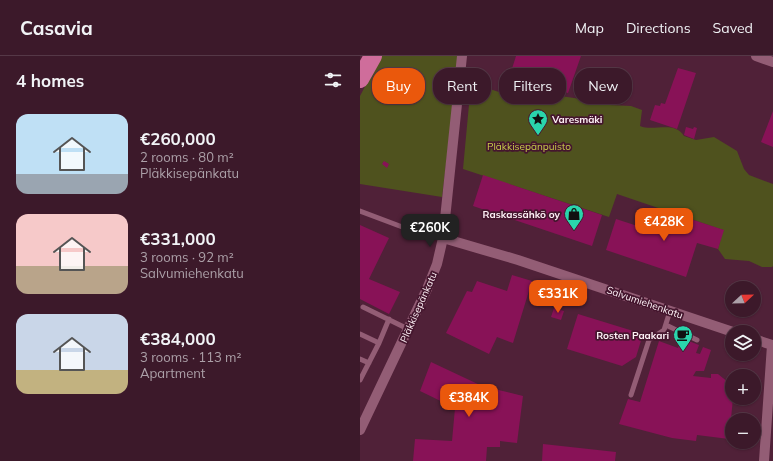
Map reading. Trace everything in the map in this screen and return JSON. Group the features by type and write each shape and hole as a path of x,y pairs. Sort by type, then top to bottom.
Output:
{"highway":[{"path":"360,79 373,56"}],"street":[{"name":"Pläkkisepänkatu","path":"361,428 432,278 437,264 443,238 462,56"},
{"path":"756,56 773,62"},
{"name":"Salvumiehenkatu","path":"443,238 518,260 725,329"},
{"path":"761,341 772,345 769,436 764,461"}],"lane":[{"path":"360,211 405,228 443,238"},
{"path":"364,307 408,329"},
{"path":"631,395 649,340 664,330 670,311"},
{"path":"360,380 379,343 389,319"},
{"path":"666,324 697,340"},
{"path":"360,334 379,343"},
{"path":"360,359 369,363"}],"green space":[{"path":"381,56 459,56 458,68 433,68 433,104 453,104 442,197 360,184 360,96 372,73 372,104 425,104 425,68 375,68"},
{"name":"Pläkkisepänpuisto","path":"491,89 499,92 499,104 566,104 566,97 574,98 574,104 631,106 642,110 640,126 651,128 669,127 680,131 684,136 696,140 714,137 737,151 744,169 749,175 773,184 773,266 762,267 749,261 725,259 718,249 723,230 617,194 609,217 463,169 469,104 491,104"}],"building":[{"path":"516,56 581,56 577,68 574,68 574,76 568,93 566,92 566,68 512,68"},
{"path":"678,68 696,73 677,129 650,120 655,105 660,106 661,103 665,104"},
{"path":"773,111 773,147 761,142"},
{"path":"686,127 693,129 694,127 697,128 694,139 684,135"},
{"path":"384,161 389,164 387,168 382,164"},
{"path":"483,175 602,215 592,246 473,206"},
{"path":"663,210 724,230 718,249 697,243 686,277 606,250 616,219 656,232"},
{"path":"360,225 389,238 369,279 400,292 389,314 360,299"},
{"path":"512,275 532,281 513,343 497,337 489,354 446,333 467,291 472,292 477,281 507,291"},
{"path":"554,308 564,311 561,320 551,317"},
{"path":"578,314 643,334 636,357 622,366 567,349"},
{"path":"681,338 699,345 696,353 700,354 703,347 711,350 704,371 696,371 693,376 711,378 711,374 718,374 725,380 725,405 732,405 732,413 725,413 725,438 697,435 696,441 672,438 619,424 628,399 640,402 659,341 678,348"},
{"path":"431,362 482,386 523,396 517,443 500,441 500,447 487,447 486,461 413,461 415,439 452,441 455,408 420,391"},
{"path":"543,444 616,452 615,461 542,461"}],"place":[{"name":"Varesmäki","path":"538,136"},
{"name":"Raskassähkö oy","path":"574,231"},
{"name":"Rosten Paakari","path":"683,352"}]}
